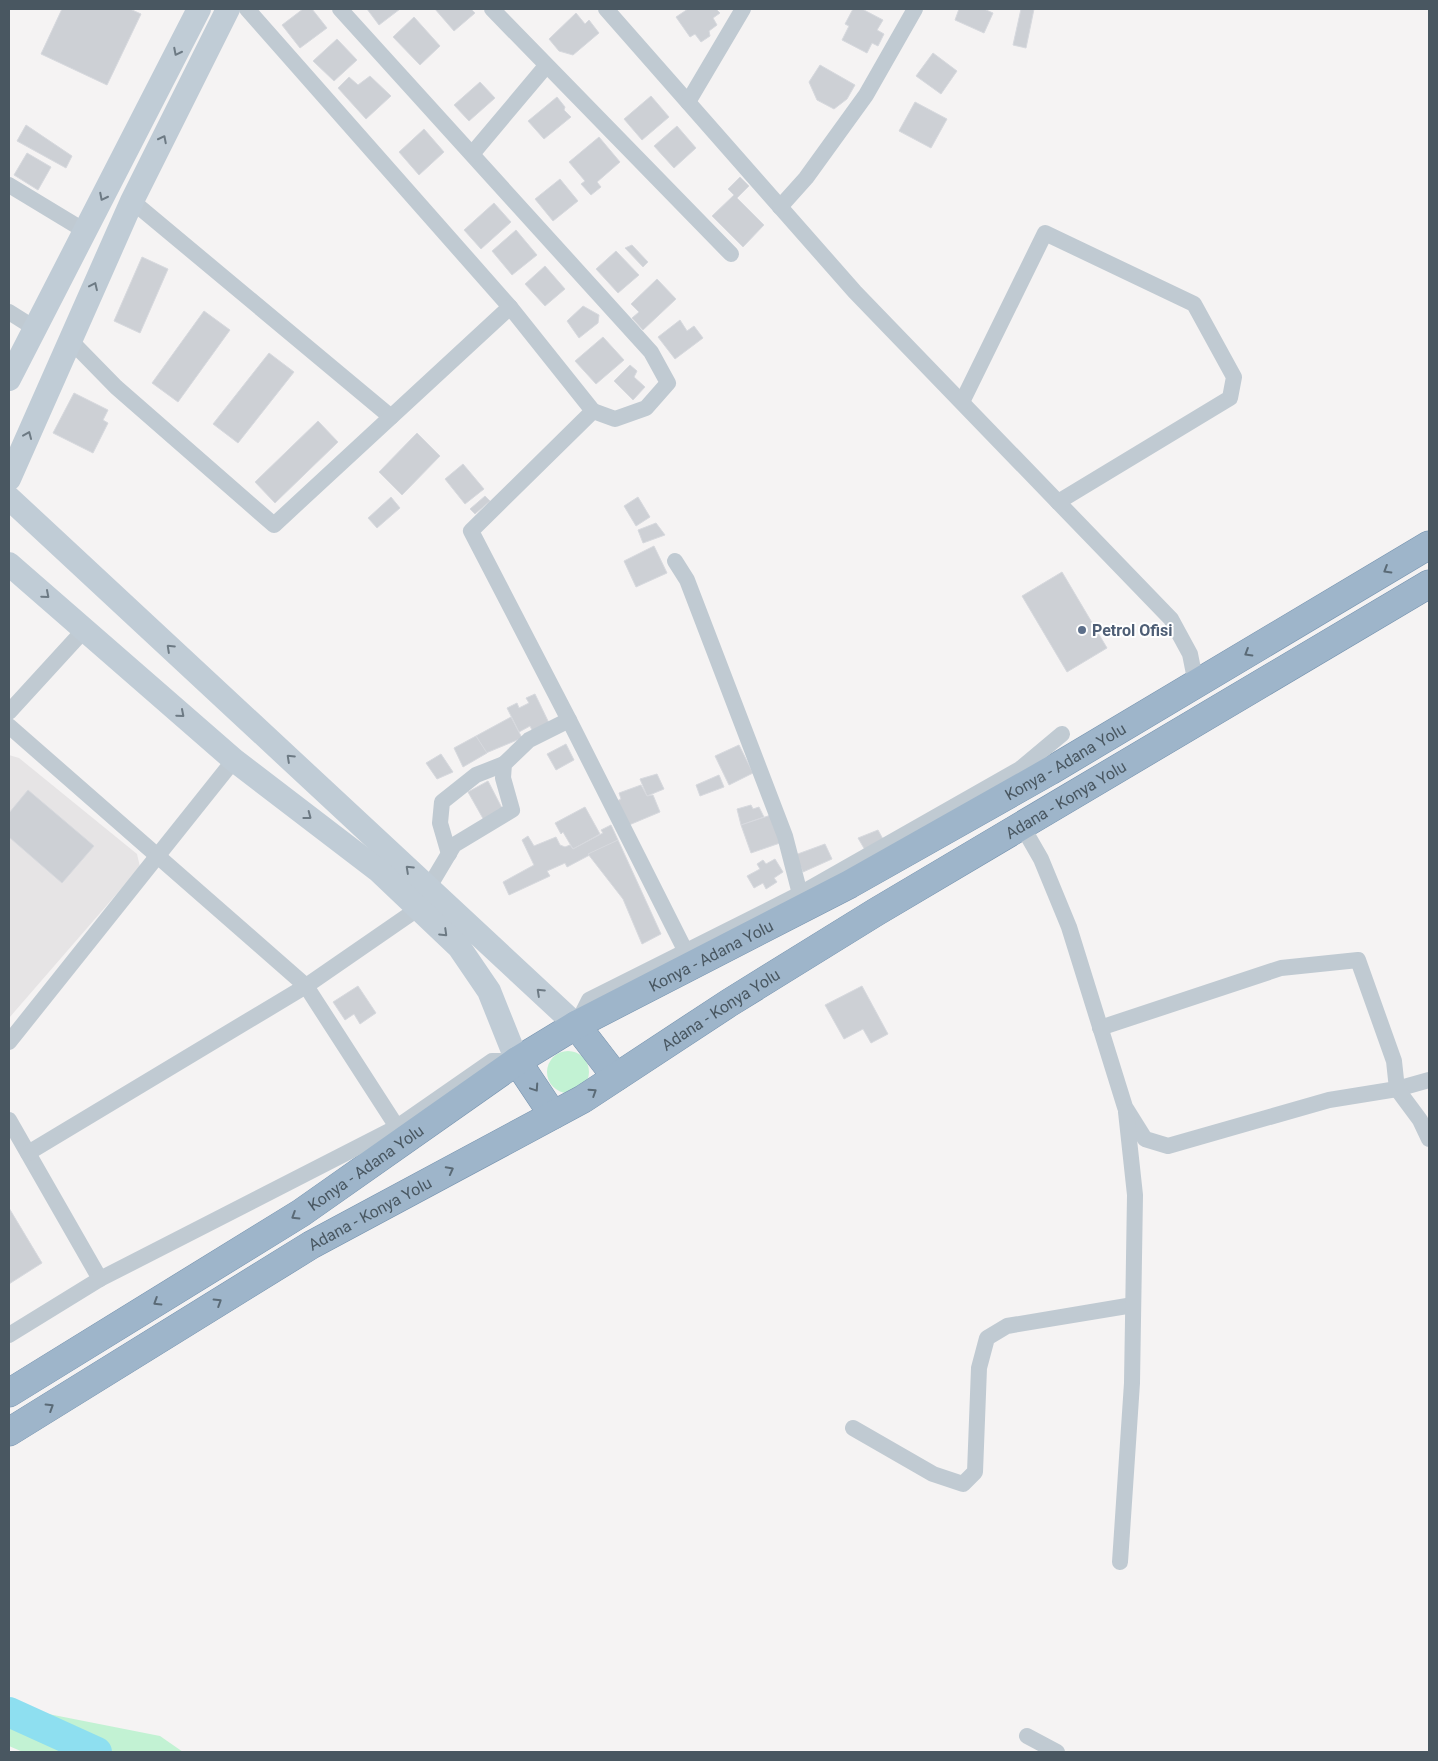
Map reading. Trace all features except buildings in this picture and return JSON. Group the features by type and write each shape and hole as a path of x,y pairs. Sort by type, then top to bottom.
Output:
{"highway":[{"name":"Konya - Adana Yolu","path":"9,1393 301,1213 517,1061 576,1025 850,884 1050,771 1429,546"},
{"name":"Adana - Konya Yolu","path":"9,1432 310,1245 553,1114 616,1077 729,1003 868,917 1429,584"},
{"path":"576,1025 616,1077"},
{"path":"517,1061 553,1114"}],"main road":[{"path":"9,379 199,9"},
{"path":"9,479 132,201 228,9"},
{"path":"9,498 576,1025"},
{"path":"9,564 85,628 234,760 379,871 459,947 490,991 517,1061"}],"street":[{"path":"247,9 510,307 593,410 615,419 646,408 668,383 651,352 340,9"},
{"path":"492,9 731,254"},
{"path":"606,9 855,292 1172,619 1190,654 1196,684"},
{"path":"688,102 743,9"},
{"path":"780,207 806,178 866,95 915,9"},
{"path":"472,154 546,66"},
{"path":"9,185 85,231"},
{"path":"132,201 391,417"},
{"path":"962,402 1045,233 1194,304 1234,377 1230,398 1058,502"},
{"path":"69,340 116,387 274,525 510,307"},
{"path":"9,312 36,329"},
{"path":"593,410 471,531 686,952"},
{"path":"675,561 687,580 785,836 800,894"},
{"path":"9,712 85,628"},
{"path":"449,854 440,823 442,802 476,775 504,764 529,740 569,720"},
{"path":"9,726 306,986 397,1127"},
{"path":"576,1025 589,1000 800,894 1020,769 1062,734"},
{"path":"9,1042 234,760"},
{"path":"429,887 454,845 512,810 503,778 504,764"},
{"path":"1022,826 1042,859 1066,920 1125,1107 1135,1195 1132,1383 1120,1562"},
{"path":"28,1153 306,986 419,908"},
{"path":"1100,1028 1281,968 1358,960 1394,1061 1397,1089 1420,1120 1429,1138"},
{"path":"9,1335 100,1279 397,1127 492,1060 517,1061"},
{"path":"1125,1107 1144,1139 1168,1146 1329,1100 1397,1089 1429,1080"},
{"path":"9,1120 100,1279"},
{"path":"853,1428 933,1474 964,1484 975,1472 979,1368 986,1338 1007,1326 1133,1305"},
{"path":"1027,1736 1057,1752"}],"shaded area":[{"path":"9,755 19,758 137,854 140,867 9,1018"}],"green space":[{"path":"568,1051 583,1057 589,1072 583,1087 568,1093 553,1087 547,1072 553,1057"},
{"path":"9,1702 23,1709 160,1736 183,1752 23,1752 9,1746"}],"waterway":[{"path":"9,1712 97,1752"}],"place":[{"name":"Petrol Ofisi","path":"1082,630"}]}
